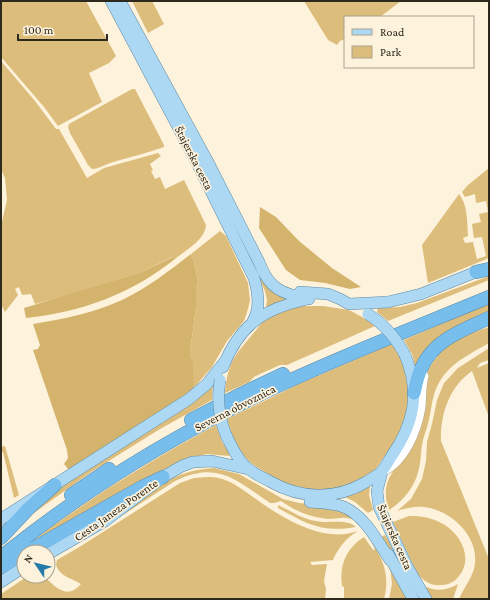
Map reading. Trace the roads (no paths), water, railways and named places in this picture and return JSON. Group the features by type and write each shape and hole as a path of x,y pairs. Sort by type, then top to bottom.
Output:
{"highway":[{"name":"Severna obvoznica","path":"1,546 87,483 150,443 207,411 291,370 489,287"},
{"name":"Severna obvoznica","path":"1,557 114,476 165,444 210,420 281,384 489,297"},
{"path":"414,393 420,370 434,348 453,335 489,318"},
{"path":"41,544 142,487 163,477"},
{"path":"1,538 29,508 55,485"},
{"path":"1,567 16,559"}],"main road":[{"name":"Štajerska cesta","path":"111,1 195,159 254,278 258,303 257,312 253,321"},
{"name":"Štajerska cesta","path":"120,1 205,157 264,274 271,284 277,289 293,296 309,299"},
{"name":"Štajerska cesta","path":"259,262 274,280 286,289 295,292 328,294 349,304"},
{"path":"180,404 207,378 235,334 265,313 280,306 309,299 329,300 349,304 388,302 434,290 483,271"},
{"path":"326,496 359,486 382,472 409,426 413,409 414,393 412,372 397,341 389,330 368,314 349,304"},
{"path":"1,519 189,399 204,387 226,360 240,337 253,321"},
{"name":"Štajerska cesta","path":"226,360 220,380 218,401 220,413 226,435 236,453 255,479 276,493 298,501 324,503 344,507 363,516"},
{"name":"Cesta Janeza Porente","path":"56,549 105,521 163,477 182,466 193,462 220,462 248,470 286,490 326,496"},
{"name":"Štajerska cesta","path":"382,472 377,491 379,507 408,568 426,599"},
{"name":"Štajerska cesta","path":"326,496 349,502 358,507 414,599"},
{"path":"1,582 16,572"}],"street":[{"path":"483,271 489,264"},
{"path":"382,472 393,466 412,437 420,411 424,377 435,354 449,342 466,332 489,324"}]}
